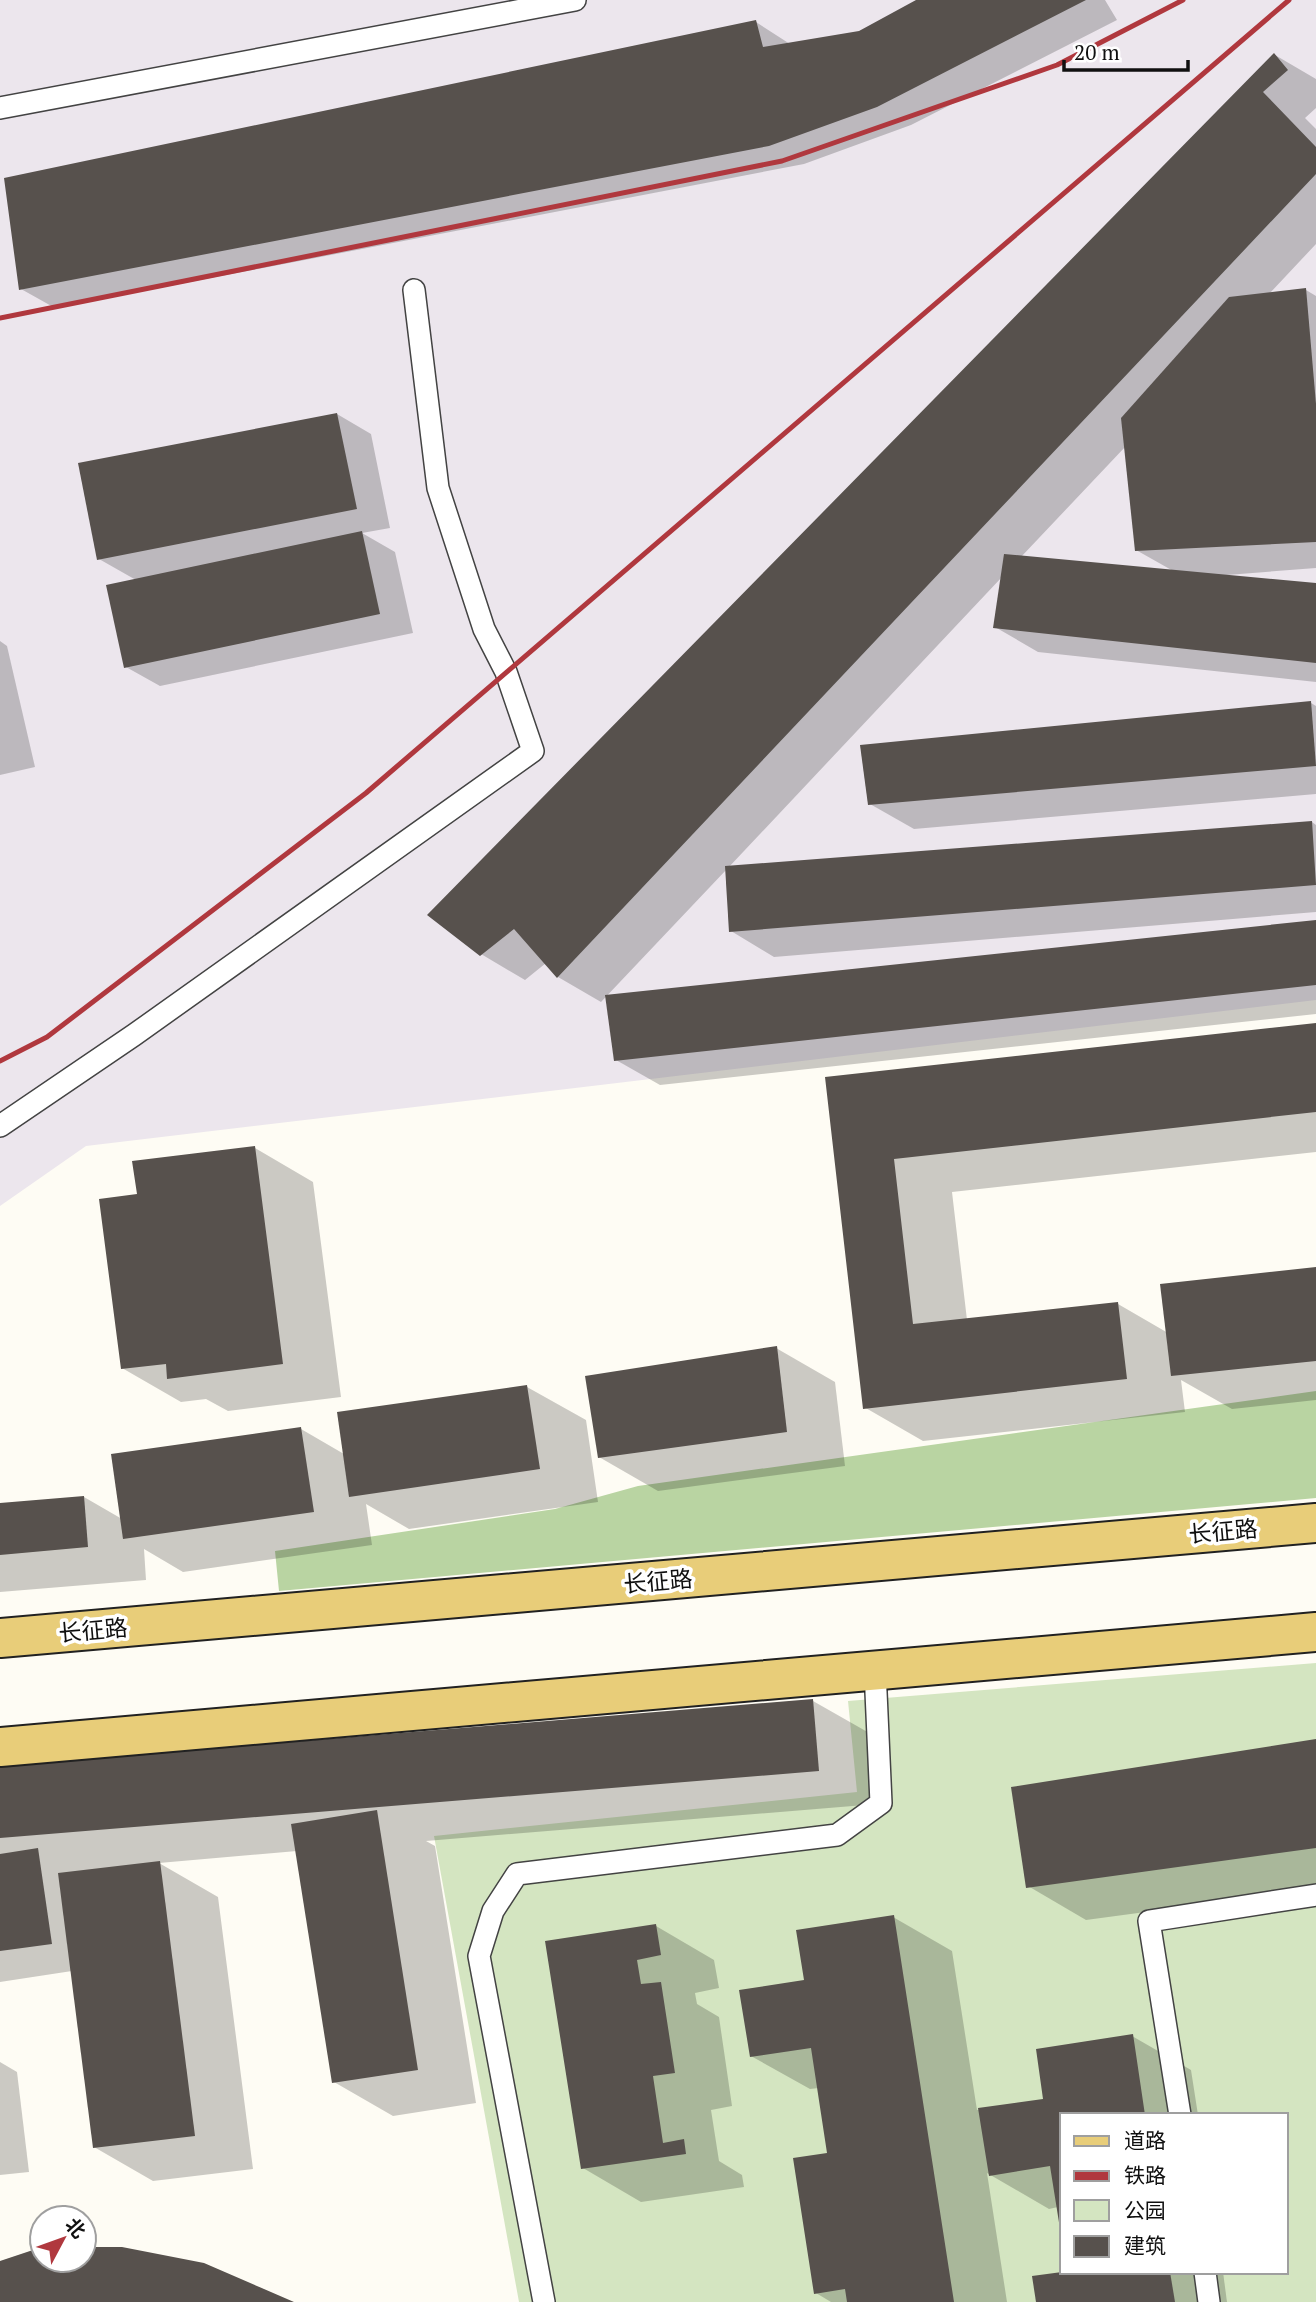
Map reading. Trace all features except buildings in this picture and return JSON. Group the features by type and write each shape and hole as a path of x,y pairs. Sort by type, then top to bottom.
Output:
{"main road":[{"name":"长征路","path":"0,1638 1316,1523"},
{"path":"0,1746 1316,1632"}],"lane":[{"path":"0,108 575,0"},
{"path":"0,1126 134,1035 533,751 506,672 484,629 438,488 414,290"},
{"path":"544,2302 480,1956 493,1911 517,1874 837,1835 881,1803 875,1670"},
{"path":"1180,2113 1149,1922 1316,1895"},
{"path":"1205,2274 1209,2302"}],"shaded area":[{"path":"0,0 1316,0 1316,1000 86,1146 0,1206"}],"green space":[{"path":"1316,1391 1316,1498 279,1591 275,1551 555,1509 638,1486"},
{"path":"1316,1663 1316,2302 519,2302 434,1836 857,1792 848,1701"}],"railway":[{"path":"0,318 782,161 1057,65 1183,0"},
{"path":"0,1061 47,1037 366,793 1289,0"}]}
